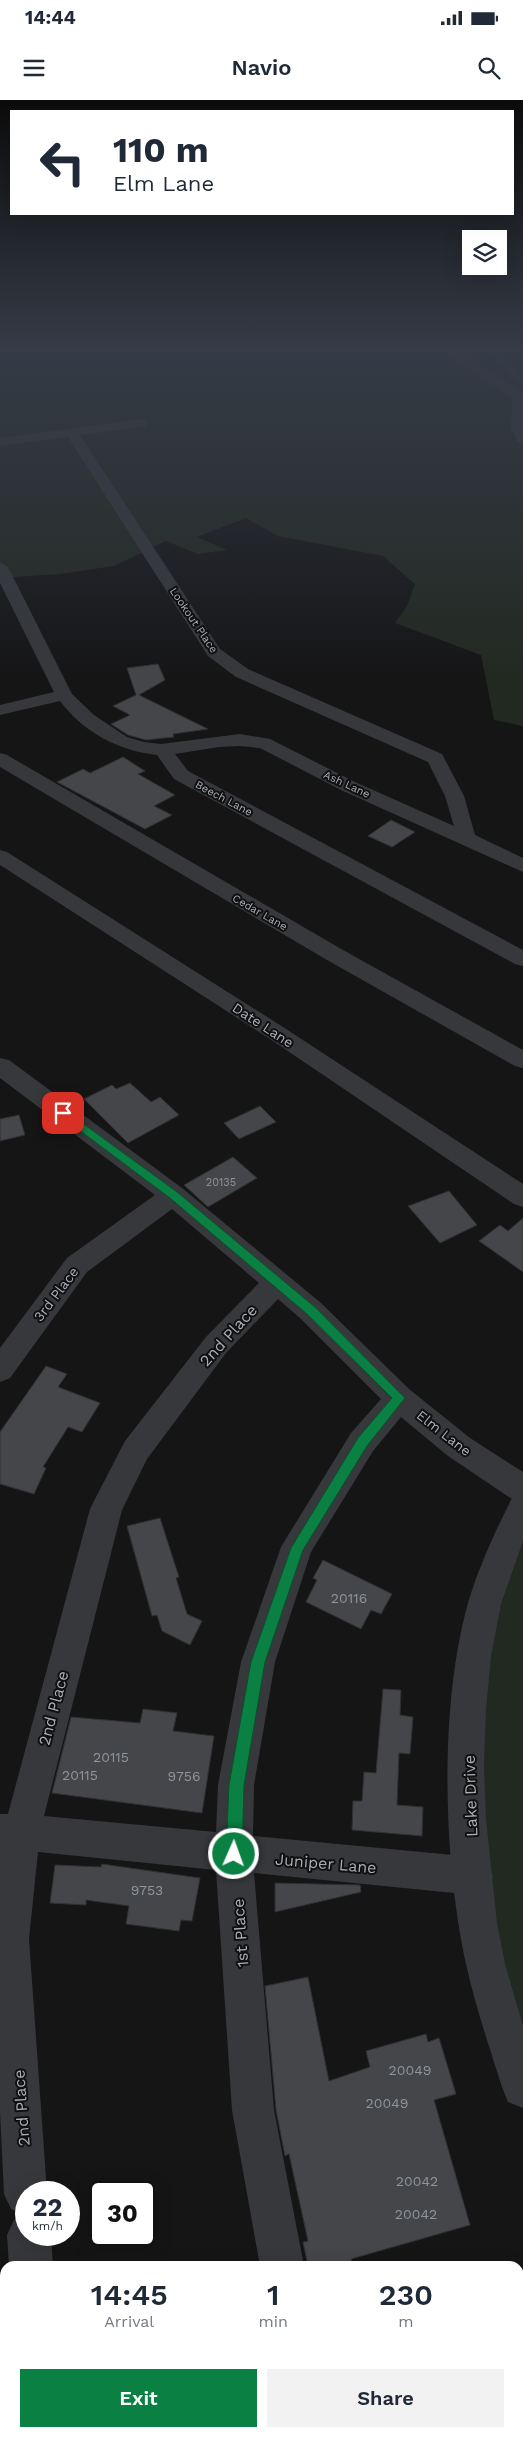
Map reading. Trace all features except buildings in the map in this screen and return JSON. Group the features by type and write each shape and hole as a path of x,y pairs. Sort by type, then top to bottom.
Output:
{"street":[{"name":"Lookout Place","path":"90,461 214,652 242,673 435,758 452,789 464,820 465,837"},
{"path":"0,567 64,695 72,707 110,736 125,744 142,749 163,750"},
{"path":"0,710 64,695"},
{"name":"Ash Lane","path":"163,750 231,740 264,743 348,786 465,837 523,866"},
{"name":"Beech Lane","path":"163,750 181,775 523,959"},
{"name":"Cedar Lane","path":"0,759 335,955 523,1060"},
{"path":"0,782 24,774"},
{"name":"Date Lane","path":"0,856 275,1032 523,1197"},
{"name":"Elm Lane","path":"0,1066 173,1195 276,1283 312,1311 399,1398 459,1447 523,1489"},
{"name":"3rd Place","path":"0,1370 77,1265 173,1195"},
{"name":"2nd Place","path":"25,2181 10,1939 10,1832 106,1509 136,1450 216,1345 276,1283"},
{"name":"1st Place","path":"281,2261 253,2110 234,1854 236,1785 258,1662 297,1548 362,1442 399,1398"},
{"name":"Lake Drive","path":"523,1508 511,1529 494,1568 474,1650 470,1688 467,1799 478,1924 488,1972 523,2087"},
{"name":"Juniper Lane","path":"10,1832 474,1876"},
{"path":"30,2246 31,2261"}],"shaded area":[{"path":"0,461 523,461 523,726 494,720 481,655 395,623 407,606 415,584 383,556 278,536 246,518 197,537 227,550 198,554 166,541 114,566 60,574 0,578"},
{"path":"523,1519 523,2087 503,2023 469,1727"}],"route":[{"path":"63,1113 173,1195 276,1283 312,1311 399,1398 362,1442 297,1548 258,1662 236,1785 234,1854"}]}
